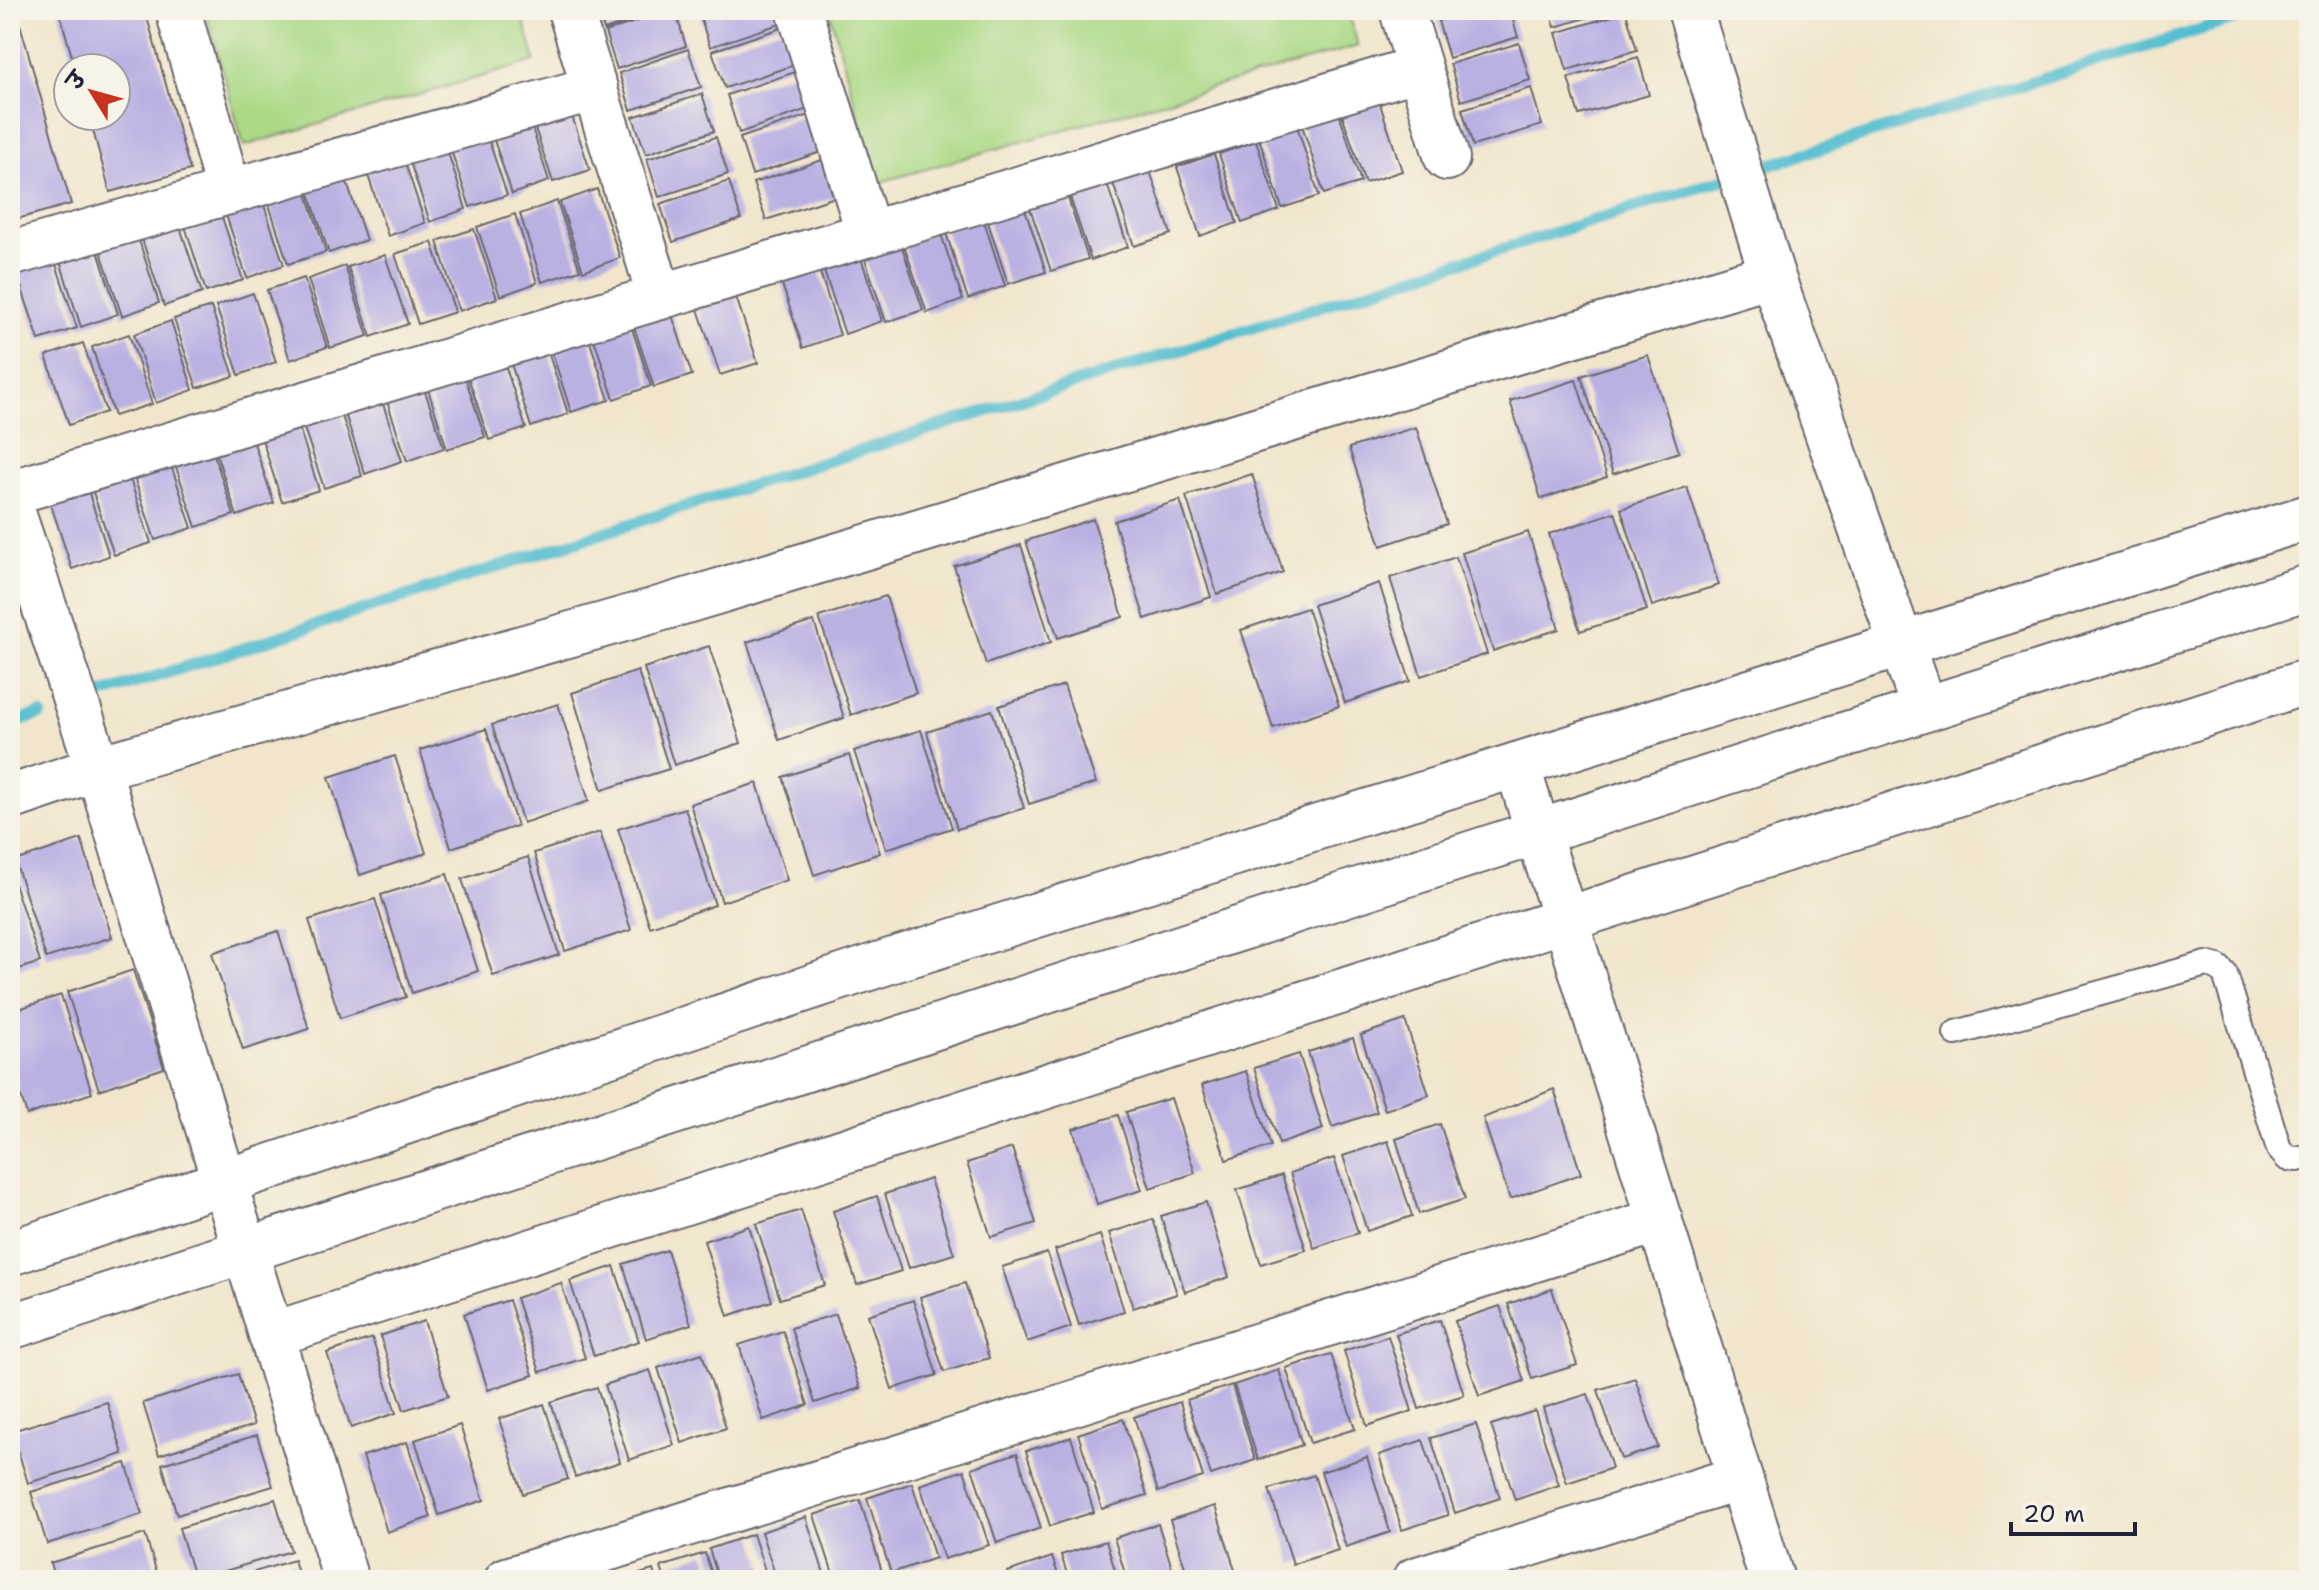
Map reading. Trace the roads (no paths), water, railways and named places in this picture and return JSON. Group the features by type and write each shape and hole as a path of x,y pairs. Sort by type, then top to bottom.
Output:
{"street":[{"path":"178,10 229,192"},
{"path":"570,10 660,297"},
{"path":"799,10 869,234"},
{"path":"1402,10 1447,158"},
{"path":"1690,10 1772,275 1924,709"},
{"path":"10,493 1419,68"},
{"path":"10,254 595,88"},
{"path":"10,798 98,768 656,610 1772,275"},
{"path":"10,504 98,768 346,1580"},
{"path":"10,1253 890,961 2309,517"},
{"path":"10,1327 1539,832 2309,587"},
{"path":"271,1335 2309,681"},
{"path":"1517,765 1772,1580"},
{"path":"507,1580 1660,1220"},
{"path":"1415,1580 1740,1478"}],"lane":[{"path":"1956,1033 2206,964 2218,967 2225,974 2279,1149 2287,1158 2309,1156"}],"waterway":[{"path":"95,696 796,471 2263,10"},
{"path":"10,724 41,714"}]}
